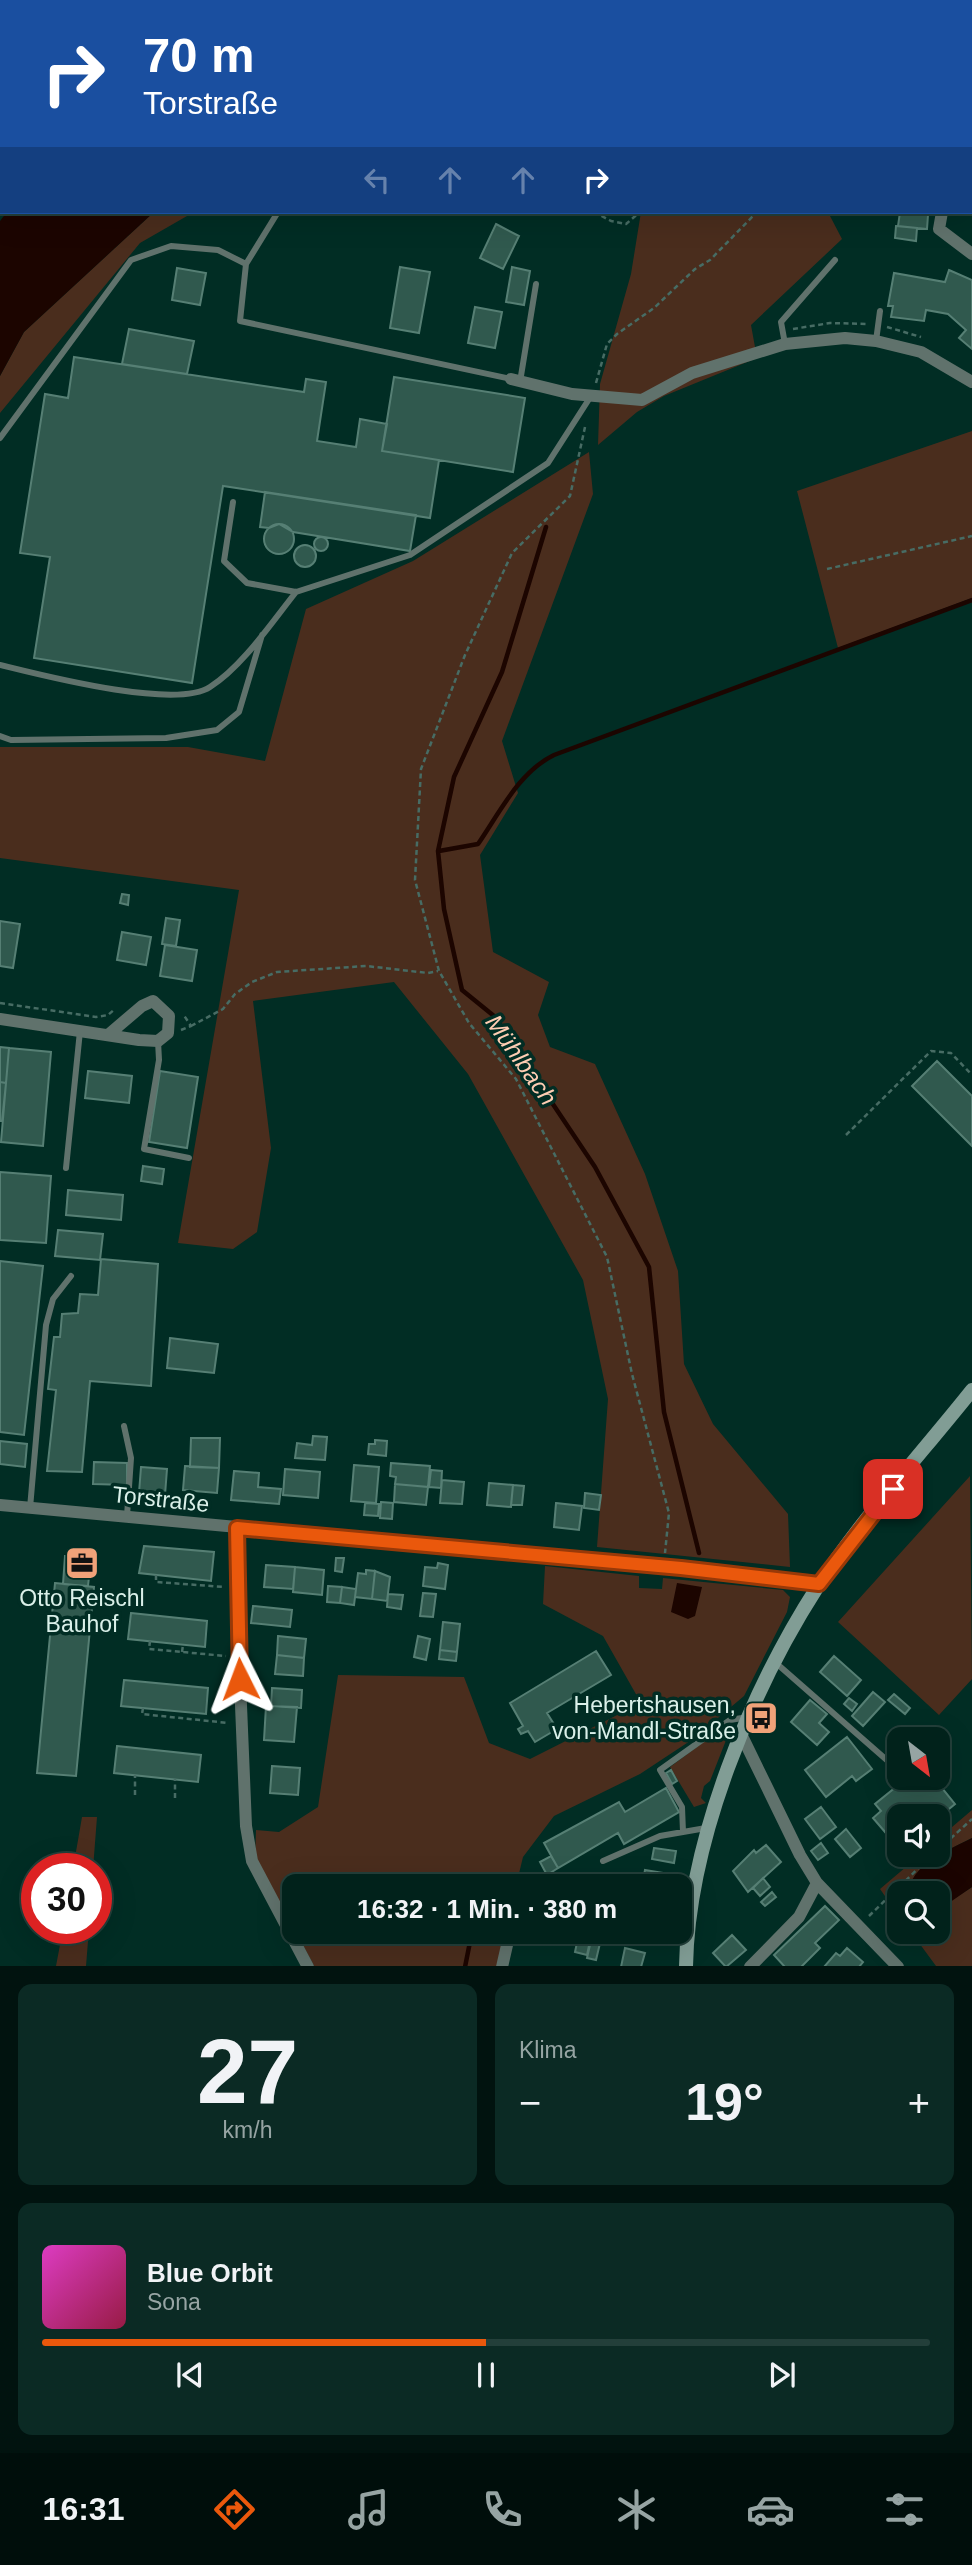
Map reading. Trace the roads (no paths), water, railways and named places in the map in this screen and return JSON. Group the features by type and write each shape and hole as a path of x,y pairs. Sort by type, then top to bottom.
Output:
{"main road":[{"path":"686,1966 695,1873 708,1828 741,1734 776,1663 819,1584 972,1390"}],"street":[{"path":"942,214 939,229 972,254"},
{"path":"515,381 572,394 642,400 692,373 785,344 845,338 876,341 921,352 972,382"},
{"path":"0,1019 108,1035 163,1037 169,1016 153,1001 142,1006 108,1035"},
{"name":"Torstraße","path":"0,1505 819,1584"},
{"path":"237,1528 246,1826 252,1861 308,1966"},
{"path":"741,1734 817,1883 898,1966"},
{"path":"750,1966 799,1917 817,1883"},
{"path":"502,1966 507,1944"}],"lane":[{"path":"277,214 246,264 240,321 515,381 536,284"},
{"path":"0,438 131,260 171,246 218,250 246,264"},
{"path":"785,344 781,322 835,260"},
{"path":"876,341 880,311"},
{"path":"233,502 224,561 247,583 296,592 410,555 548,463 592,394"},
{"path":"0,665 96,689 181,694 208,689 262,634 296,592"},
{"path":"0,736 11,740 166,738 217,730 239,712 262,634"},
{"path":"66,1168 80,1031"},
{"path":"163,1037 144,1149 190,1158"},
{"path":"30,1508 46,1325 53,1299 71,1276"},
{"path":"124,1426 131,1458 127,1516"},
{"path":"776,1663 887,1760"},
{"path":"683,1832 682,1807 660,1770 730,1720 750,1717"},
{"path":"603,1861 660,1836 708,1828"}],"waterway":[{"name":"Mühlbach","path":"546,527 502,672 454,777 438,851 444,909 462,990 494,1016 595,1167 649,1267 664,1412 699,1553"},
{"path":"439,851 478,844 520,782 554,755 972,600"},
{"name":"Mühlbach","path":"465,1966 470,1944"}],"place":[{"name":"Otto Reischl Bauhof","path":"82,1563"},
{"name":"Hebertshausen, von-Mandl-Straße","path":"761,1718"}]}
